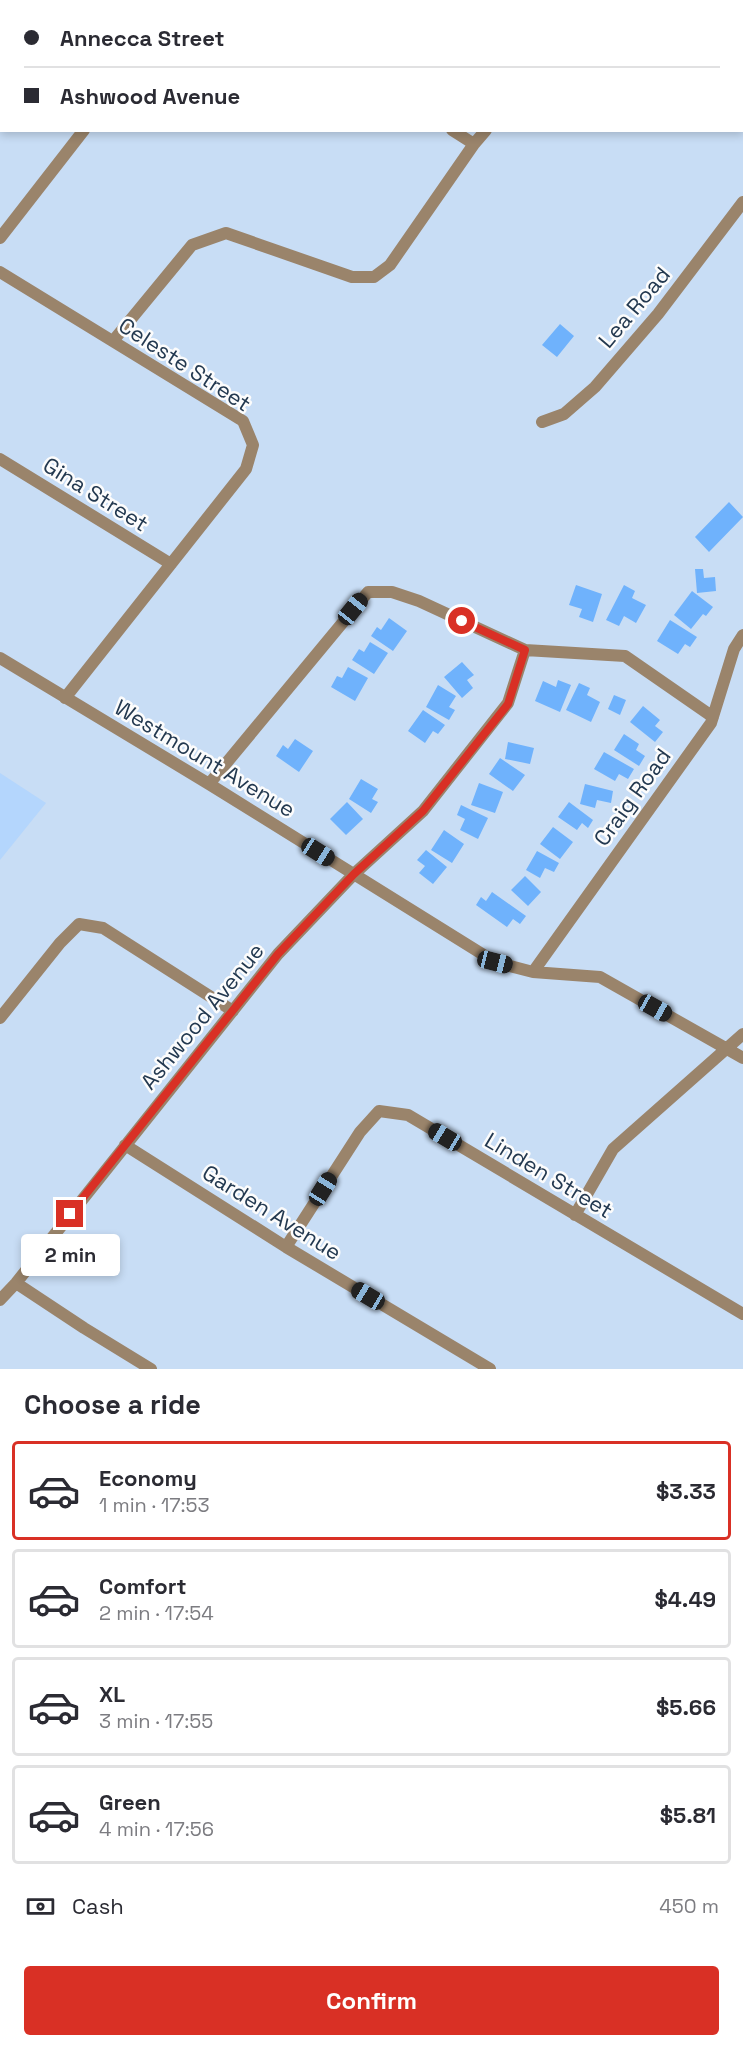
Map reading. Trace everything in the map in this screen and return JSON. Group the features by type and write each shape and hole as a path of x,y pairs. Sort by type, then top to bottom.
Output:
{"street":[{"path":"0,238 82,132"},
{"path":"455,132 474,144"},
{"path":"112,341 192,245 226,233 352,277 374,277 390,265 484,132"},
{"name":"Lea Road","path":"542,422 564,414 595,387 658,314 743,202"},
{"name":"Celeste Street","path":"0,272 243,421 253,445 246,469 65,698"},
{"name":"Gina Street","path":"0,459 171,564"},
{"path":"209,784 368,592 392,592 419,601 525,650 625,656 712,717"},
{"name":"Craig Road","path":"533,972 711,723 734,649 743,634"},
{"name":"Ashwood Avenue","path":"0,1300 16,1283 278,954 354,874 423,811 508,704 525,650"},
{"name":"Westmount Avenue","path":"0,658 209,784 495,962 533,972 600,977 729,1048 743,1058"},
{"path":"0,1018 60,943 79,924 103,928 233,1011"},
{"path":"575,1215 613,1149 743,1034"},
{"name":"Linden Street","path":"286,1246 360,1132 379,1111 408,1115 743,1314"},
{"name":"Garden Avenue","path":"125,1145 286,1246 490,1369"},
{"path":"16,1283 151,1369"}],"shaded area":[{"path":"0,773 46,803 0,860"}],"building":[{"path":"560,324 574,336 557,357 542,345"},
{"path":"729,502 743,517 709,552 695,537"},
{"path":"695,569 703,569 704,578 715,577 716,591 697,593"},
{"path":"576,585 602,594 593,622 579,617 582,609 569,605"},
{"path":"624,585 635,591 632,598 646,605 636,623 624,616 619,626 606,620"},
{"path":"692,591 713,607 706,616 703,614 691,629 674,615"},
{"path":"389,618 407,631 393,651 371,636 377,627 381,630"},
{"path":"670,620 697,637 690,647 685,644 678,654 657,641"},
{"path":"370,642 388,653 374,674 352,660 359,649 364,652"},
{"path":"462,662 474,675 467,680 473,688 462,698 444,677"},
{"path":"348,667 368,678 355,701 331,687 337,676 342,678"},
{"path":"558,680 571,685 560,712 535,701 543,681 556,687"},
{"path":"579,683 590,688 587,695 600,702 591,722 566,710"},
{"path":"438,685 456,696 449,707 455,710 449,720 426,707"},
{"path":"614,695 626,700 620,715 608,709"},
{"path":"643,706 660,720 655,726 663,732 655,742 630,722"},
{"path":"423,710 445,725 438,734 433,731 425,743 408,731"},
{"path":"624,734 639,744 636,750 645,756 639,766 614,750"},
{"path":"295,739 313,751 299,772 276,756 283,745 288,749"},
{"path":"508,742 534,748 530,764 505,759"},
{"path":"604,752 634,769 628,779 619,774 615,781 594,769"},
{"path":"500,758 525,775 513,791 489,774"},
{"path":"361,779 378,789 372,799 378,802 371,813 349,799"},
{"path":"479,783 503,792 495,813 471,805"},
{"path":"585,784 613,791 611,803 597,800 595,808 580,804"},
{"path":"347,802 363,819 346,835 330,819"},
{"path":"569,802 593,820 588,828 582,823 577,830 558,817"},
{"path":"461,805 488,818 478,839 460,830 465,819 457,815"},
{"path":"553,827 573,842 560,859 540,844"},
{"path":"444,830 464,844 452,863 431,850"},
{"path":"426,850 447,867 433,884 419,873 425,866 417,860"},
{"path":"537,851 559,863 554,872 545,868 540,878 526,870"},
{"path":"525,876 541,892 528,906 511,890"},
{"path":"492,892 526,916 520,924 513,919 507,927 476,905 481,897 486,901"}],"route":[{"path":"70,1214 278,954 354,874 423,811 508,704 525,650 462,621"}]}
